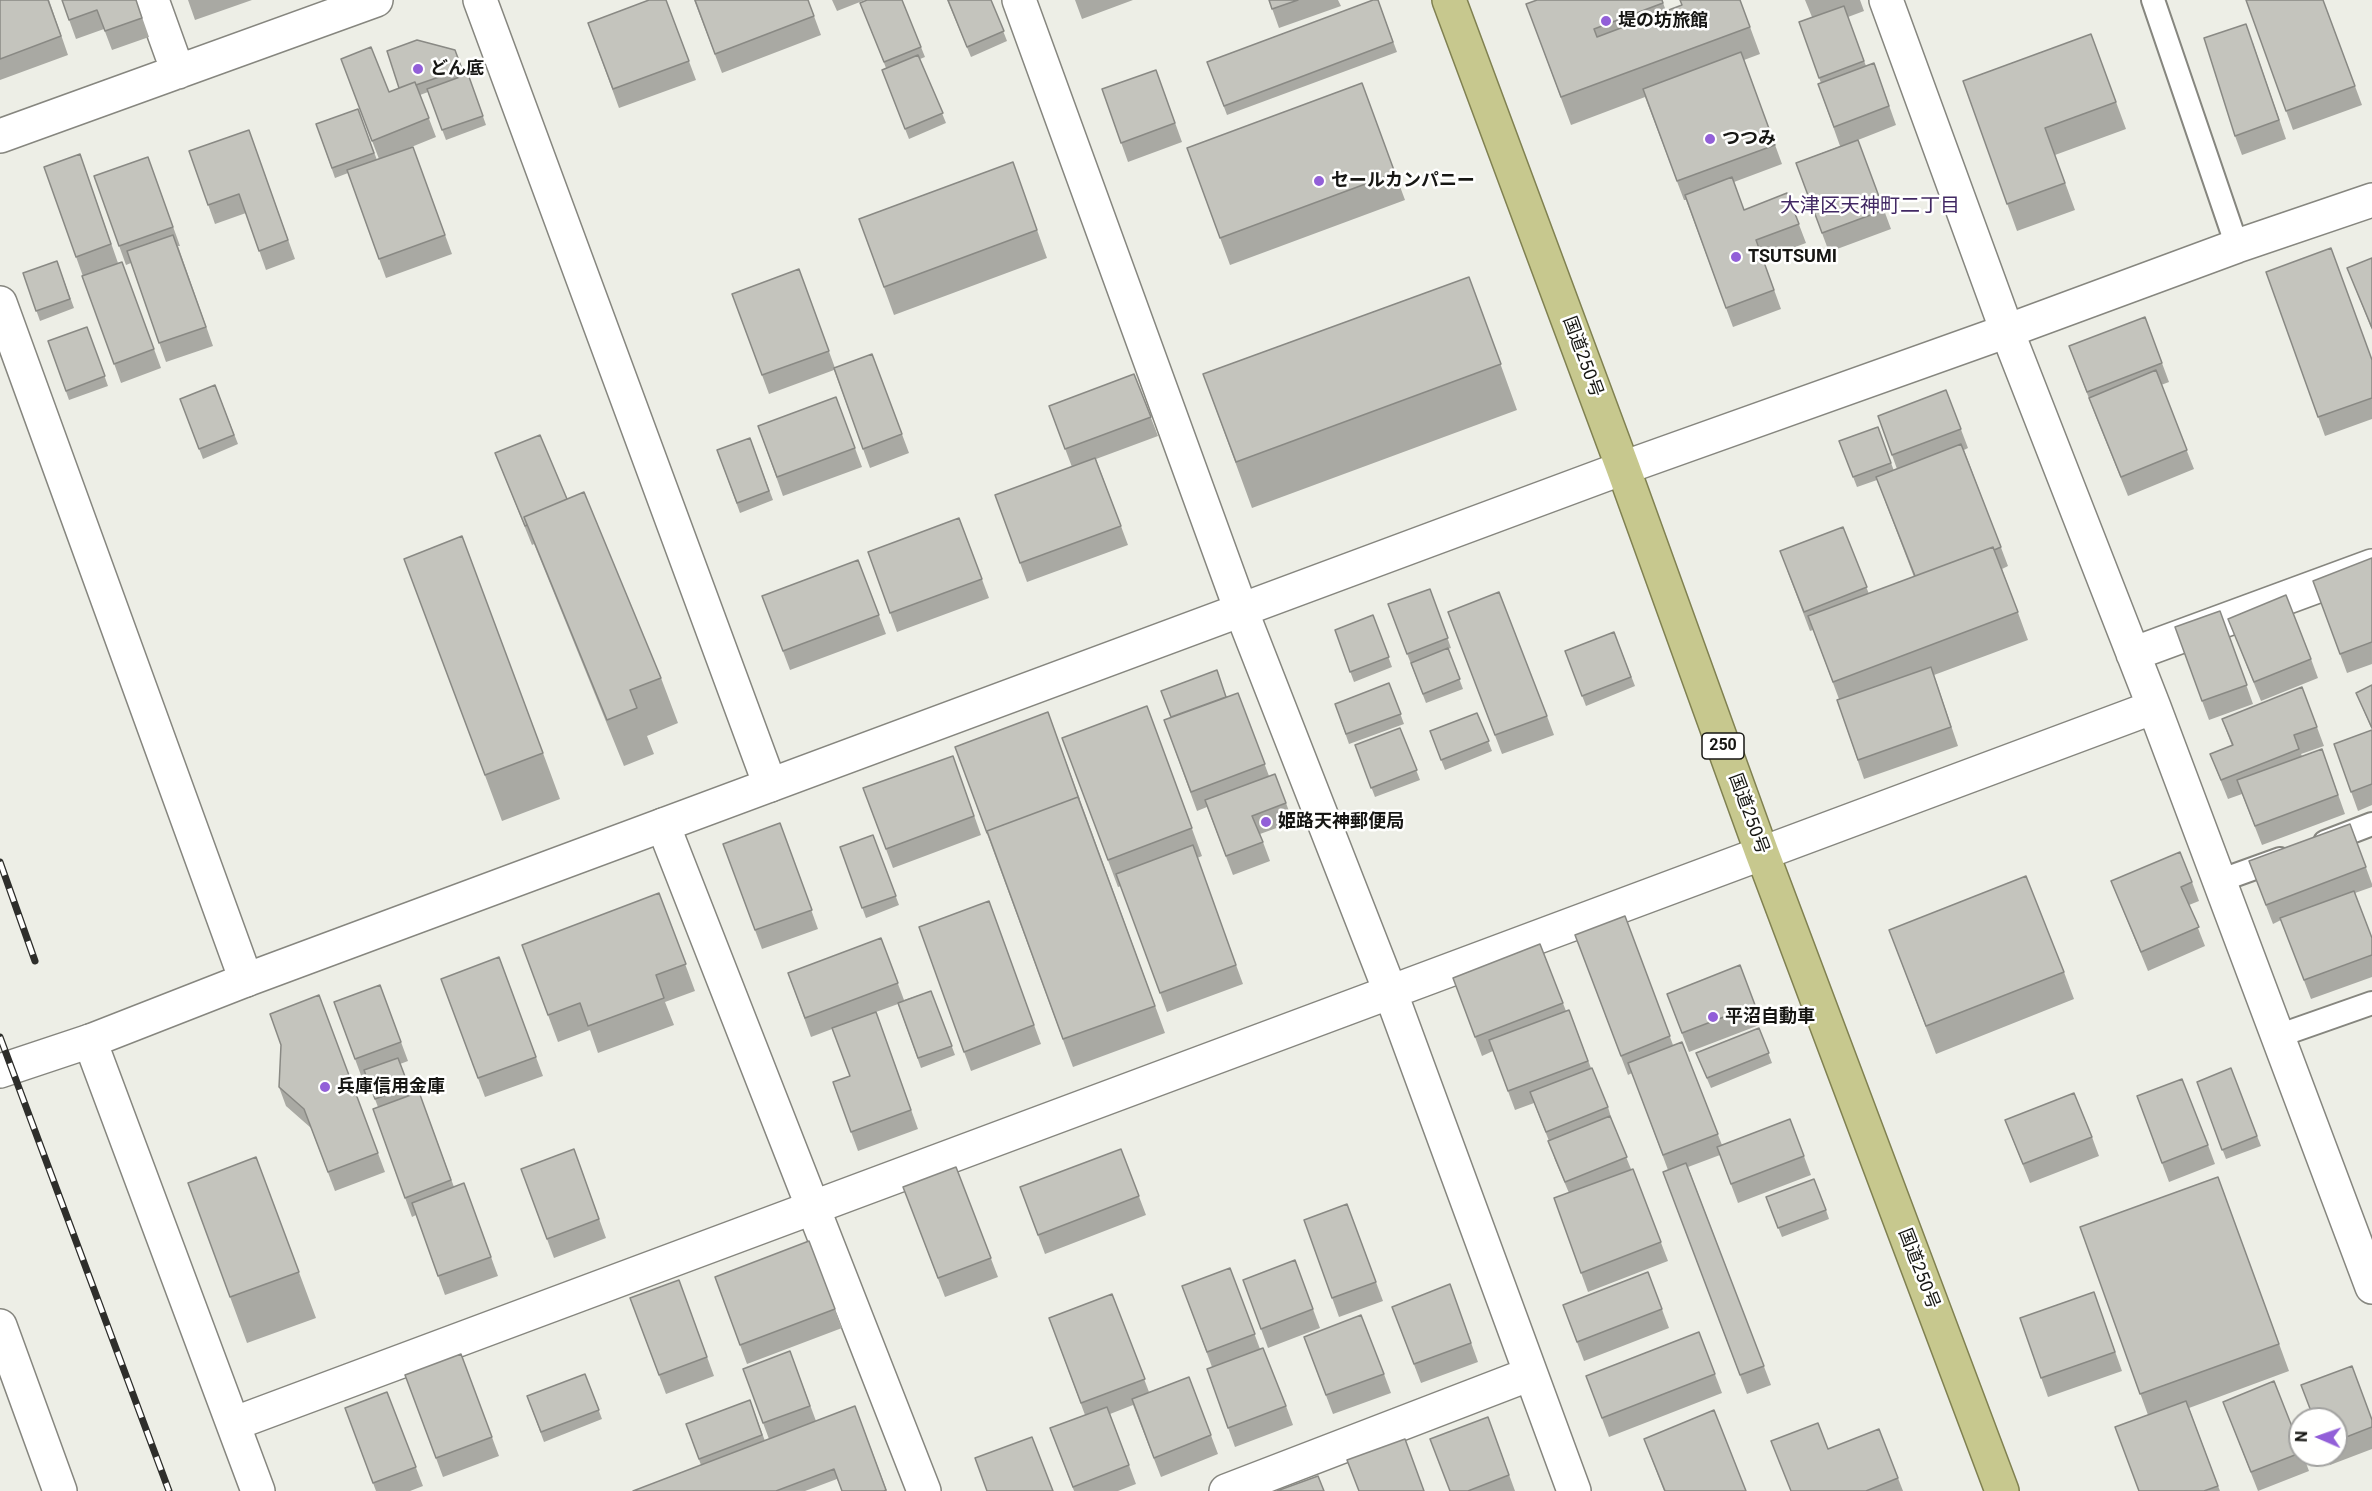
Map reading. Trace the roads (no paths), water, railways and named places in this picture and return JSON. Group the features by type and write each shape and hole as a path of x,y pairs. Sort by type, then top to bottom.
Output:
{"highway":[{"name":"国道250号","path":"1449,0 1623,468 1762,853 2002,1491"}],"street":[{"path":"152,0 178,72"},
{"path":"0,136 376,0"},
{"path":"480,0 770,785"},
{"path":"1019,0 1242,609 1390,991 1574,1491"},
{"path":"1886,0 2007,331 2154,707 2372,1287"},
{"path":"0,1071 90,1041 246,980 1623,468 2007,331 2236,246 2372,200"},
{"path":"0,303 246,980"},
{"path":"2133,654 2372,566"},
{"path":"233,1424 2154,707"},
{"path":"663,825 924,1491"},
{"path":"90,1041 258,1491"},
{"path":"0,1326 52,1489"},
{"path":"1226,1491 1530,1374"}],"lane":[{"path":"2153,0 2236,246"},
{"path":"2219,881 2372,824"},
{"path":"2278,1036 2372,1003"}],"railway":[{"path":"0,862 35,961"},
{"path":"0,1037 169,1491"}],"place":[{"name":"堤の坊旅館","path":"1606,21"},
{"name":"どん底","path":"418,69"},
{"name":"つつみ","path":"1710,139"},
{"name":"セールカンパニー","path":"1319,181"},
{"name":"TSUTSUMI","path":"1736,257"},
{"name":"姫路天神郵便局","path":"1266,822"},
{"name":"平沼自動車","path":"1713,1017"},
{"name":"兵庫信用金庫","path":"325,1087"}],"district":[{"name":"大津区天神町二丁目","path":"1870,207"}]}
